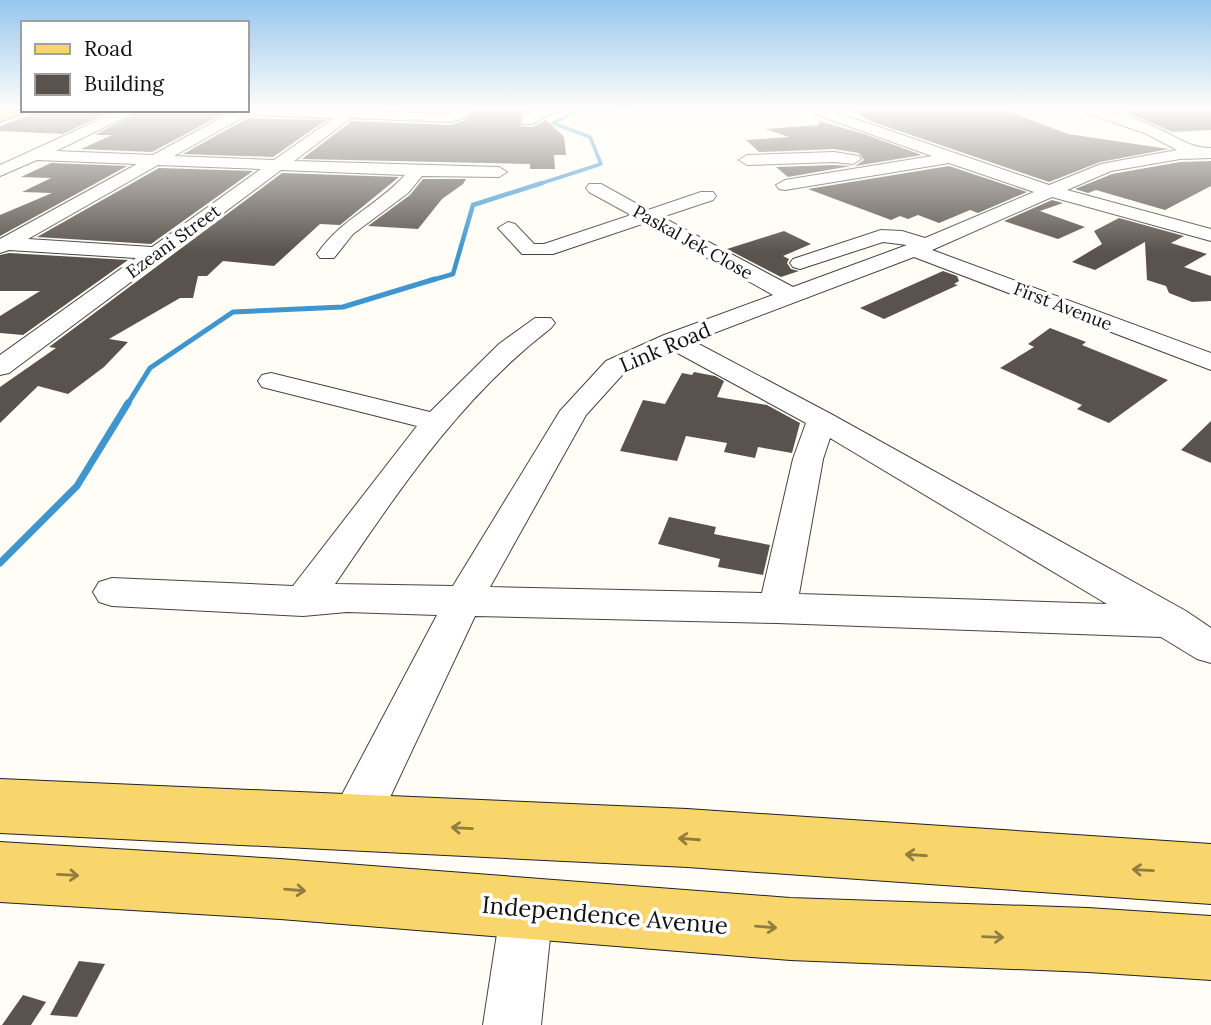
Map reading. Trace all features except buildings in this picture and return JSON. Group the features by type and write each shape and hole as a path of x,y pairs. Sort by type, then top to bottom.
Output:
{"main road":[{"path":"0,806 687,838 1211,874"},
{"name":"Independence Avenue","path":"0,872 280,889 790,929 1088,940 1211,948"}],"street":[{"path":"0,171 30,157"},
{"path":"70,157 499,172"},
{"path":"2,245 160,157"},
{"name":"Ezeani Street","path":"0,367 290,157"},
{"path":"747,160 834,157 886,168"},
{"path":"944,157 1049,192 1211,236"},
{"name":"Link Road","path":"353,823 462,603 574,411 615,367 673,340 920,247 1107,167 1177,157"},
{"path":"785,185 947,158"},
{"path":"327,254 346,230 402,189 418,171"},
{"name":"Paskal Jek Close","path":"595,188 792,296"},
{"path":"508,228 529,250 536,251 707,196"},
{"name":"First Avenue","path":"800,262 881,236 902,237 920,247 1211,362"},
{"path":"2,245 154,253"},
{"path":"303,601 436,422 494,359 543,323"},
{"path":"673,340 821,420 1211,647"},
{"path":"271,381 436,422"},
{"path":"777,608 808,459 821,420"},
{"path":"112,592 303,601 346,598 462,603 777,608 1172,622"},
{"path":"512,1025 527,908"}],"waterway":[{"path":"536,185 601,164 598,157"},
{"path":"429,281 453,274 473,205 542,183"},
{"path":"127,405 150,368 233,312 343,307 435,279"},
{"path":"0,563 77,486 128,403"}]}
